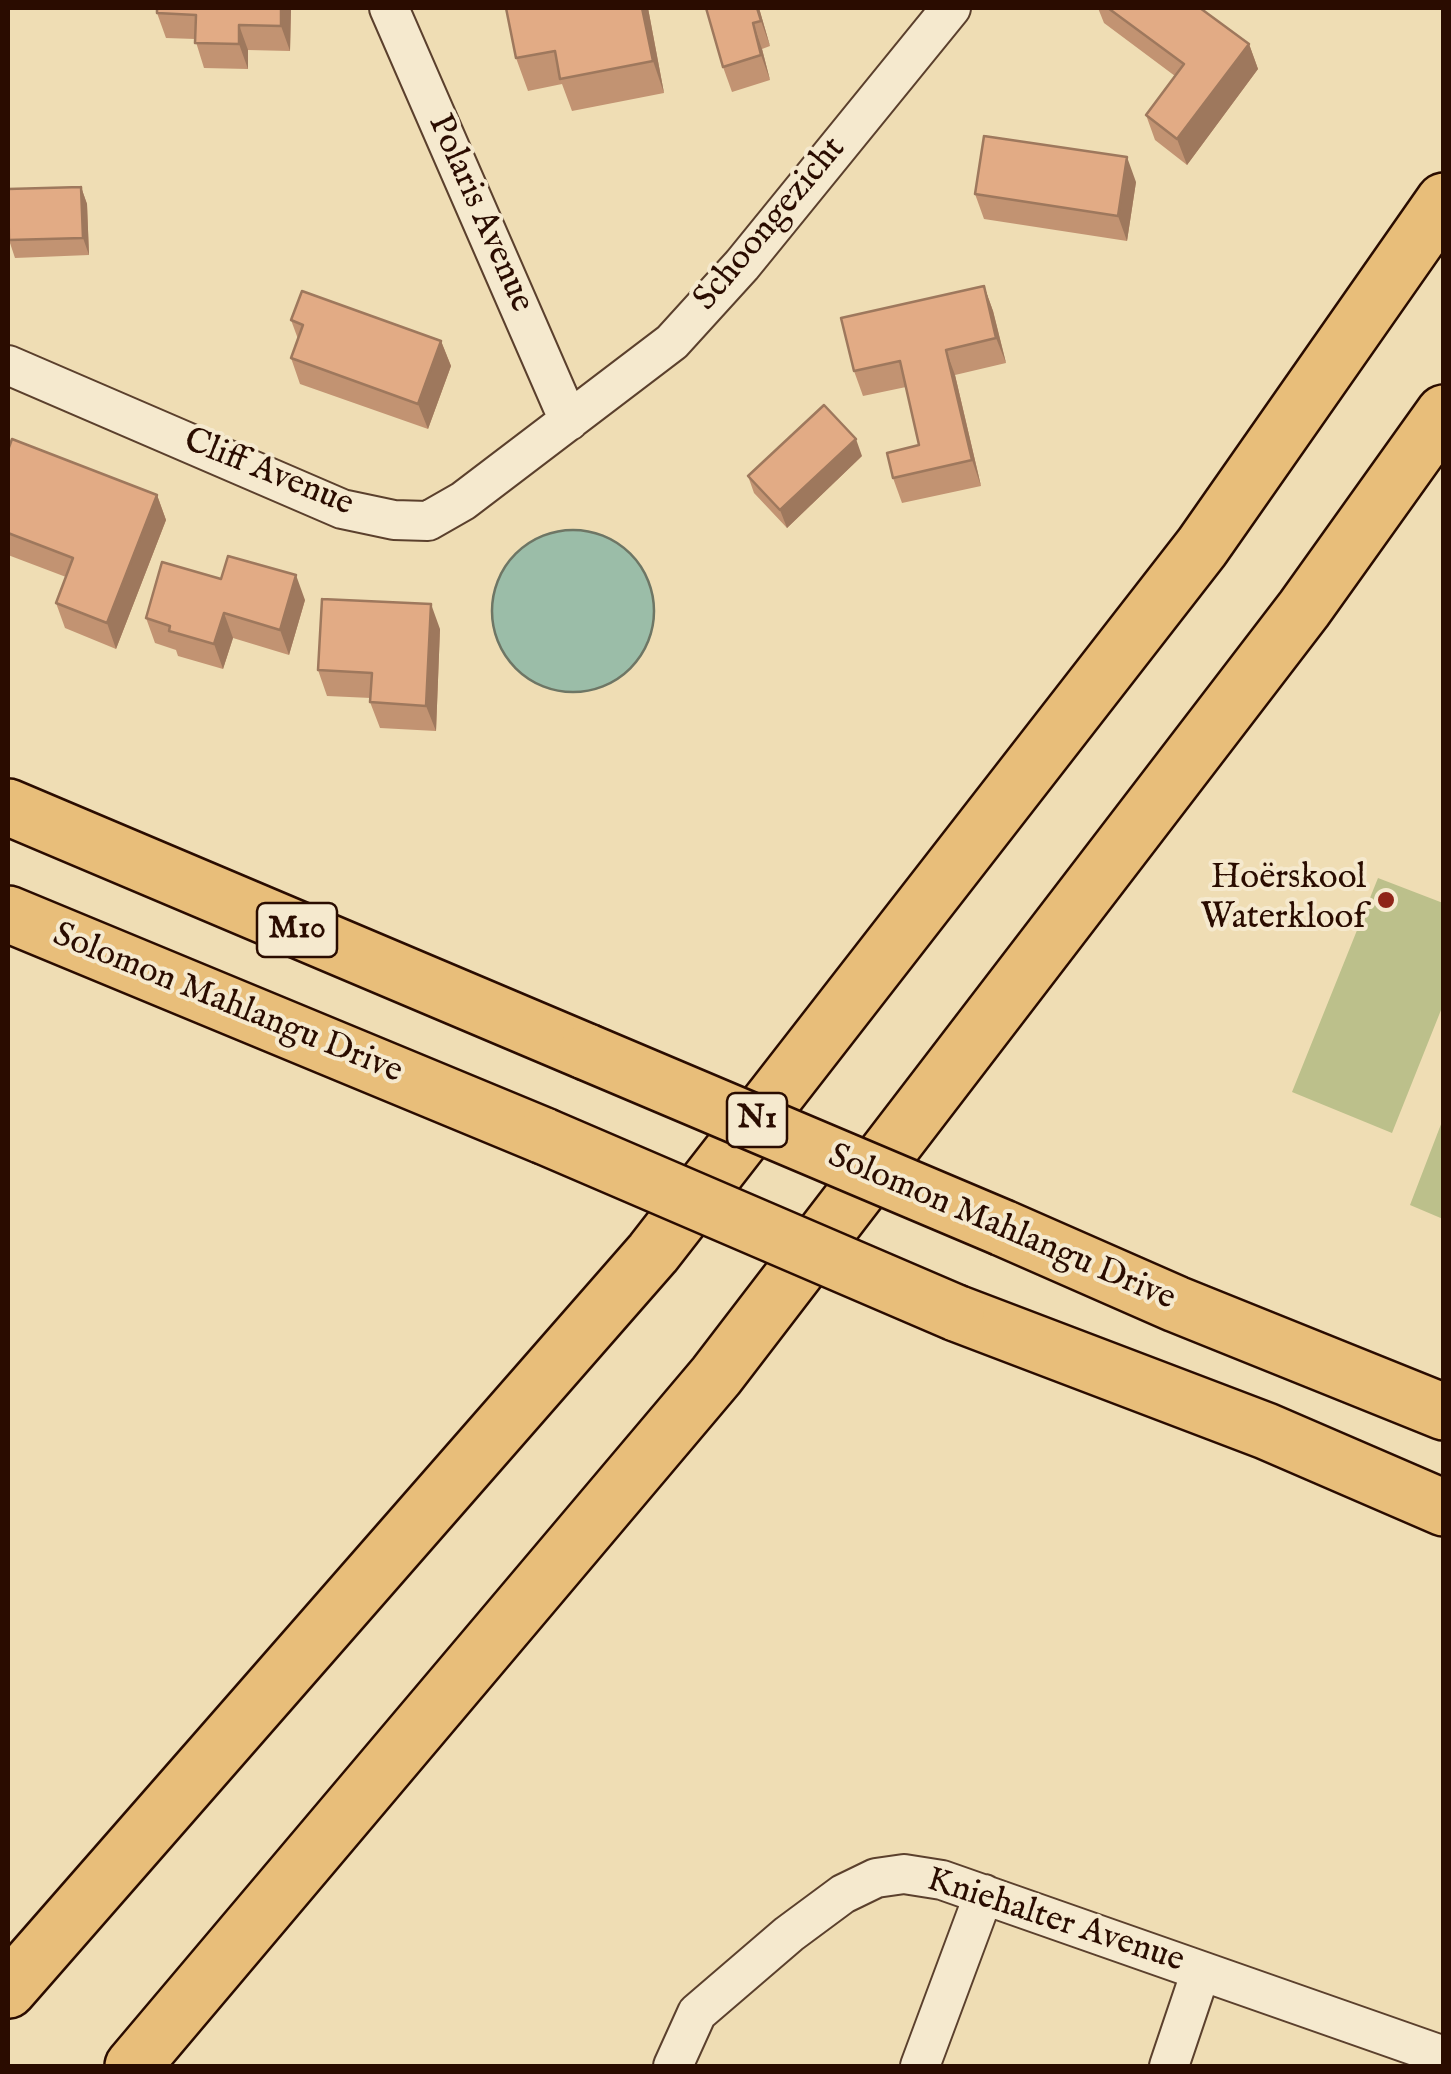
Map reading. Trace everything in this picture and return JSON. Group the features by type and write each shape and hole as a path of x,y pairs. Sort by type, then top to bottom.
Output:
{"main road":[{"name":"N1","path":"8,1990 654,1254 1202,547 1444,201"},
{"path":"133,2066 716,1376 1304,609 1444,413"},
{"name":"Solomon Mahlangu Drive","path":"8,808 1176,1304 1444,1412"},
{"name":"Solomon Mahlangu Drive","path":"8,914 544,1136 956,1313 1266,1430 1444,1508"}],"street":[{"name":"Polaris Avenue","path":"389,8 569,420"},
{"name":"Schoongezicht","path":"569,420 672,342 742,265 952,8"},
{"name":"Cliff Avenue","path":"8,365 342,509 394,520 428,520 463,502 569,420"},
{"name":"Kniehalter Avenue","path":"673,2066 697,2012 790,1934 843,1894 876,1878 904,1874 942,1880 984,1894 1444,2056"},
{"path":"920,2066 984,1894"},
{"path":"1168,2066 1201,1970"}],"shaded area":[{"path":"573,530 604,536 631,553 648,580 654,611 648,642 631,669 604,686 573,692 542,686 515,669 498,642 492,611 498,580 515,553 542,536"},
{"path":"1378,878 1443,903 1443,1005 1392,1133 1292,1092"},
{"path":"1443,1119 1443,1219 1410,1205"}],"building":[{"path":"157,8 281,8 281,26 239,25 239,44 195,43 196,15 157,13"},
{"path":"506,8 642,8 653,61 560,79 555,51 516,58"},
{"path":"706,8 757,8 761,21 753,23 761,55 723,67"},
{"path":"1108,8 1200,8 1249,44 1177,139 1146,115 1184,64"},
{"path":"984,136 1127,157 1118,216 975,194"},
{"path":"81,187 83,238 9,240 8,189"},
{"path":"984,286 996,338 946,350 972,460 893,478 887,453 919,445 900,361 854,371 841,318"},
{"path":"302,291 441,341 418,404 291,358 303,325 291,320"},
{"path":"824,405 856,439 780,510 748,476"},
{"path":"12,439 157,495 107,623 56,603 73,558 8,533 8,450"},
{"path":"228,556 296,575 280,630 224,613 214,644 169,631 170,626 146,618 162,562 221,579"},
{"path":"322,599 431,604 426,706 370,702 372,673 318,670"}],"place":[{"name":"Hoërskool Waterkloof","path":"1386,900"}]}
